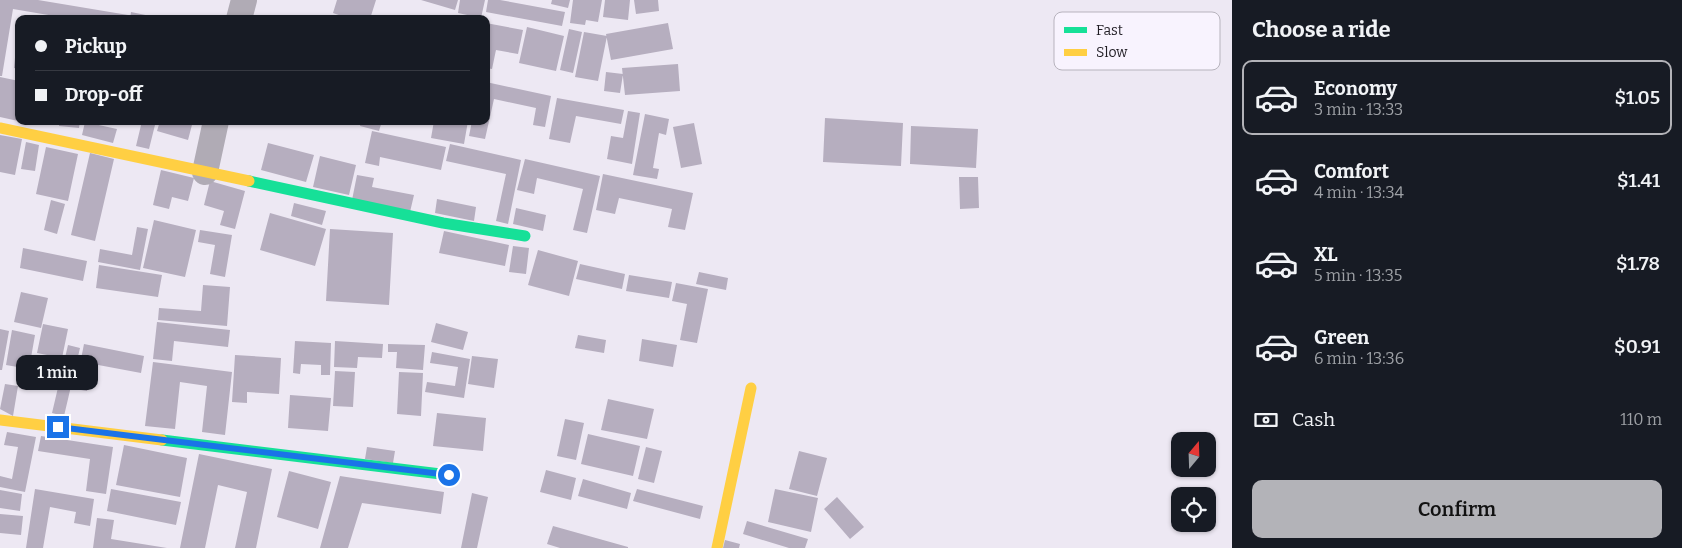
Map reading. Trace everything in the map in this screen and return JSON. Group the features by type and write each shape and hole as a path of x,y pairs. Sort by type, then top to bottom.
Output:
{"street":[{"path":"240,15 244,0"},
{"path":"205,172 215,125"},
{"path":"0,128 443,224 526,236"},
{"path":"717,548 752,388"},
{"path":"0,420 449,475"}],"building":[{"path":"0,0 38,0 128,15 48,15 13,9 2,76 0,76"},
{"path":"337,0 376,0 371,15 339,15 333,13"},
{"path":"421,0 458,0 455,10"},
{"path":"460,0 485,0 482,15 458,13"},
{"path":"488,0 500,0 565,12 562,26 486,12"},
{"path":"552,0 570,0 568,8 551,4"},
{"path":"573,0 602,0 598,22 586,20 585,25 570,23"},
{"path":"605,0 630,0 628,20 603,17"},
{"path":"634,0 658,0 659,11 636,14"},
{"path":"131,12 146,15 131,15"},
{"path":"668,23 673,49 611,60 606,34"},
{"path":"490,24 523,30 518,54 496,50 492,69 490,69"},
{"path":"527,27 564,36 556,71 519,63"},
{"path":"569,29 582,32 573,73 560,70"},
{"path":"584,32 607,36 598,81 575,77"},
{"path":"678,64 680,91 625,95 622,68"},
{"path":"606,72 623,74 620,93 604,91"},
{"path":"0,77 15,80 15,120 0,117"},
{"path":"490,83 551,96 545,127 533,125 536,108 494,99 490,117"},
{"path":"557,98 624,110 621,124 576,116 570,143 549,139"},
{"path":"628,111 640,113 632,164 607,159 611,136 623,138"},
{"path":"645,114 669,119 666,135 659,133 653,168 659,169 657,179 633,175"},
{"path":"825,118 903,123 901,166 823,162"},
{"path":"694,123 702,164 681,168 673,127"},
{"path":"59,125 79,125 79,128"},
{"path":"84,125 99,125 117,129 113,143 82,135"},
{"path":"141,125 155,125 149,149 136,146"},
{"path":"159,125 192,125 188,140 157,131"},
{"path":"360,125 381,125 379,131"},
{"path":"433,125 467,125 464,144 431,138"},
{"path":"471,125 488,125 485,139 469,136"},
{"path":"911,126 978,129 976,168 910,164"},
{"path":"372,131 446,147 441,170 380,157 379,166 365,163"},
{"path":"0,135 22,139 15,175 0,172"},
{"path":"26,142 39,145 35,171 21,169"},
{"path":"268,143 314,155 306,182 261,170"},
{"path":"450,144 521,160 508,224 496,221 506,174 446,161"},
{"path":"46,147 78,154 68,201 36,194"},
{"path":"90,153 114,159 95,241 71,235"},
{"path":"320,156 356,165 349,195 313,187"},
{"path":"525,159 600,176 587,233 573,230 583,189 537,178 534,194 517,190"},
{"path":"161,170 194,178 188,201 172,197 169,209 153,205"},
{"path":"603,174 693,193 685,230 668,227 672,209 619,198 615,214 596,210"},
{"path":"357,175 374,178 372,187 414,195 410,212 352,200"},
{"path":"959,177 978,177 979,208 960,209"},
{"path":"210,181 245,191 235,229 220,225 224,211 204,205"},
{"path":"437,199 476,207 474,221 435,213"},
{"path":"51,200 65,204 57,234 44,230"},
{"path":"294,203 326,211 322,225 291,216"},
{"path":"516,208 546,215 543,231 513,224"},
{"path":"270,213 326,229 315,266 260,250"},
{"path":"154,220 196,230 185,277 143,268"},
{"path":"137,227 148,229 140,270 98,262 100,249 132,255"},
{"path":"330,229 393,233 389,305 326,301"},
{"path":"200,230 232,235 225,277 210,274 215,245 198,242"},
{"path":"444,231 509,245 505,266 439,253"},
{"path":"513,246 529,248 526,274 509,272"},
{"path":"23,248 87,261 83,281 20,268"},
{"path":"538,250 578,261 569,296 528,285"},
{"path":"580,264 625,274 622,289 576,279"},
{"path":"99,265 162,275 158,297 96,288"},
{"path":"699,272 728,278 726,290 696,284"},
{"path":"629,275 672,282 669,298 626,291"},
{"path":"676,283 708,289 697,343 680,340 687,304 672,301"},
{"path":"203,285 230,287 227,326 158,320 159,308 201,311"},
{"path":"21,292 48,298 41,328 14,322"},
{"path":"157,322 230,330 228,347 174,341 172,361 153,359"},
{"path":"436,323 468,332 463,350 431,342"},
{"path":"43,324 68,329 62,358 37,353"},
{"path":"0,329 9,331 2,370 0,370"},
{"path":"12,330 35,335 29,369 6,365"},
{"path":"578,335 606,340 604,353 575,348"},
{"path":"642,339 677,345 673,367 639,361"},
{"path":"295,341 331,343 330,375 321,375 321,365 301,364 300,374 293,373"},
{"path":"335,341 383,344 382,358 358,357 357,368 334,367"},
{"path":"84,344 144,356 141,373 93,364 87,391 75,389"},
{"path":"388,344 425,345 423,370 396,368 397,352 388,352"},
{"path":"68,345 80,348 64,416 52,413"},
{"path":"432,352 470,359 464,398 425,392 427,382 455,386 458,367 430,363"},
{"path":"235,355 281,358 279,394 247,392 247,403 232,402"},
{"path":"472,356 498,359 494,388 468,384"},
{"path":"153,362 232,372 225,435 202,432 207,386 180,382 175,429 145,426"},
{"path":"335,371 355,372 353,407 333,406"},
{"path":"399,372 423,373 421,416 397,414"},
{"path":"5,384 18,386 13,416 0,409"},
{"path":"290,395 331,398 328,431 288,428"},
{"path":"608,399 654,409 647,439 601,430"},
{"path":"437,413 486,418 483,451 433,446"},
{"path":"565,419 584,423 576,460 557,456"},
{"path":"7,432 36,437 25,492 0,487 0,476 12,479 18,447 4,445"},
{"path":"588,434 640,446 633,476 581,464"},
{"path":"41,436 113,447 106,494 86,491 90,459 38,451"},
{"path":"124,445 187,458 180,497 116,485"},
{"path":"367,447 395,451 393,463 365,459"},
{"path":"646,447 662,451 654,483 638,479"},
{"path":"799,451 827,458 817,496 789,489"},
{"path":"199,454 272,469 256,548 235,548 247,492 218,485 205,548 180,548"},
{"path":"546,470 576,478 571,500 540,492"},
{"path":"289,471 331,482 318,529 277,517"},
{"path":"340,476 444,492 441,514 362,503 348,548 320,548"},
{"path":"583,479 631,493 627,509 578,496"},
{"path":"35,489 94,499 90,526 74,523 76,512 50,507 43,548 26,548"},
{"path":"111,489 181,502 176,525 107,511"},
{"path":"637,489 703,506 700,519 633,501"},
{"path":"775,489 818,498 811,532 768,522"},
{"path":"0,490 22,494 20,511 0,508"},
{"path":"472,493 488,497 477,548 461,548"},
{"path":"837,497 864,527 850,539 824,509"},
{"path":"0,514 23,516 21,535 0,533"},
{"path":"97,518 114,520 111,539 167,548 93,548"},
{"path":"747,521 808,539 805,548 789,548 743,534"},
{"path":"553,526 628,548 560,548 547,544"},
{"path":"725,540 740,544 739,548 723,548"}],"traffic: fast":[{"path":"249,181 443,223 525,236"},
{"path":"162,440 449,475"}],"traffic: slow":[{"path":"0,128 249,181"},
{"path":"717,548 751,388"},
{"path":"0,420 162,440"}],"route":[{"path":"58,427 449,475"}]}
